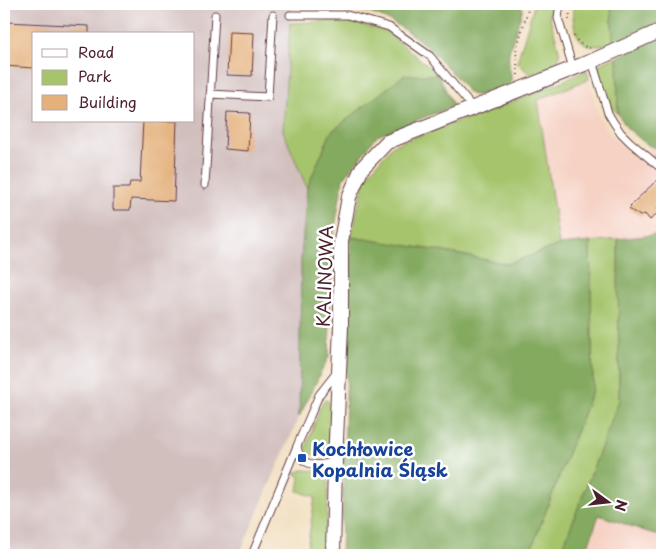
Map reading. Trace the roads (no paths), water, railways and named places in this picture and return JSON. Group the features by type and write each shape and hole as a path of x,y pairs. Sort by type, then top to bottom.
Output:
{"street":[{"name":"KALINOWA","path":"333,555 338,369 341,327 341,241 349,197 362,168 387,142 573,68 592,55 662,30"}],"lane":[{"path":"560,4 558,18 573,68"},
{"path":"205,185 215,15"},
{"path":"210,94 268,97 273,15"},
{"path":"290,15 347,15 389,27 430,56 473,108"},
{"path":"592,55 608,113 614,123 630,142 662,169"},
{"path":"252,555 319,395 338,369"},
{"path":"297,446 298,453 304,462 311,464 335,462"}],"place":[{"name":"Kochłowice Kopalnia Śląsk","path":"302,458"}]}
